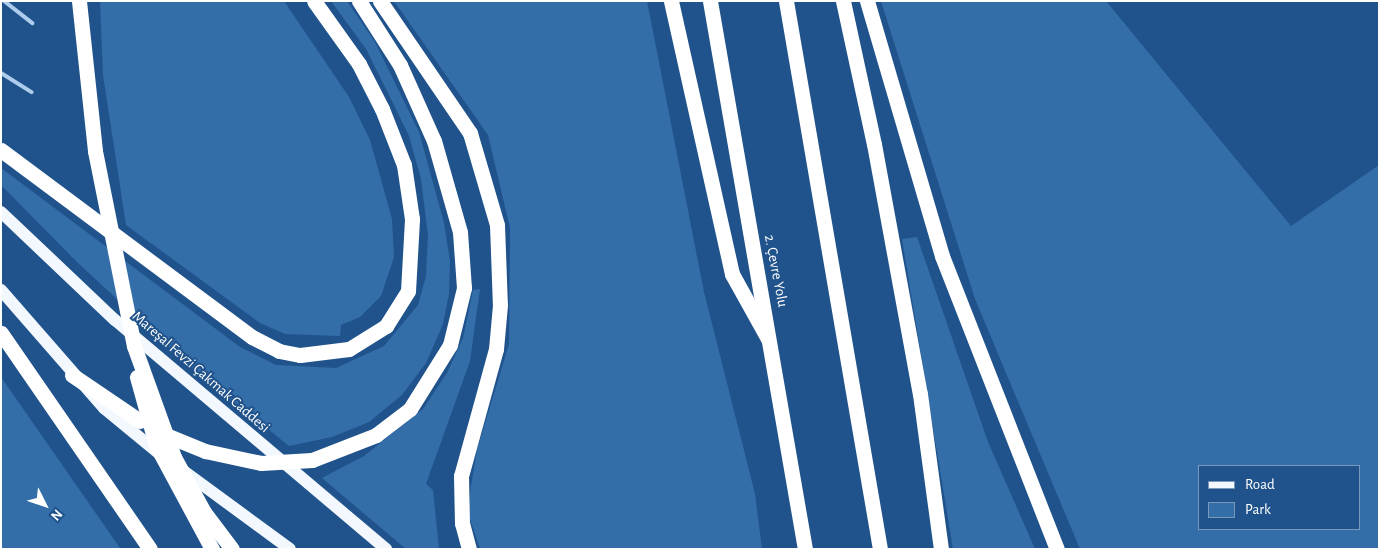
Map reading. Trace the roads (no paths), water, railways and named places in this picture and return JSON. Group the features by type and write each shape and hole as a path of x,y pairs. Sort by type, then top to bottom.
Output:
{"highway":[{"path":"79,1 95,151 134,346 139,391 156,446 212,549"},
{"path":"1,150 252,337 279,351 300,355 349,349 386,326 408,291 413,269 412,219 404,166 390,127 359,64 314,1"},
{"path":"72,375 140,421 169,438 235,458 261,463 312,460 376,435 410,409 450,345 464,288 460,232 434,141 400,65 359,1"},
{"path":"380,1 470,133 497,225 500,305 496,349 461,476 462,523 469,549"},
{"path":"671,1 732,274 773,347"},
{"name":"2. Çevre Yolu","path":"710,1 728,120 773,347 805,549"},
{"path":"786,1 880,549"},
{"path":"843,1 874,144 918,385 941,549"},
{"path":"867,1 942,256 1057,549"},
{"path":"1,333 150,549"},
{"path":"134,346 174,457 204,512 232,549"}],"main road":[{"name":"Mareşal Fevzi Çakmak Caddesi","path":"1,212 108,314 386,549"},
{"path":"1,290 72,375 142,441 290,549"}],"lane":[{"path":"4,1 32,23"},
{"path":"1,73 31,92"}]}
